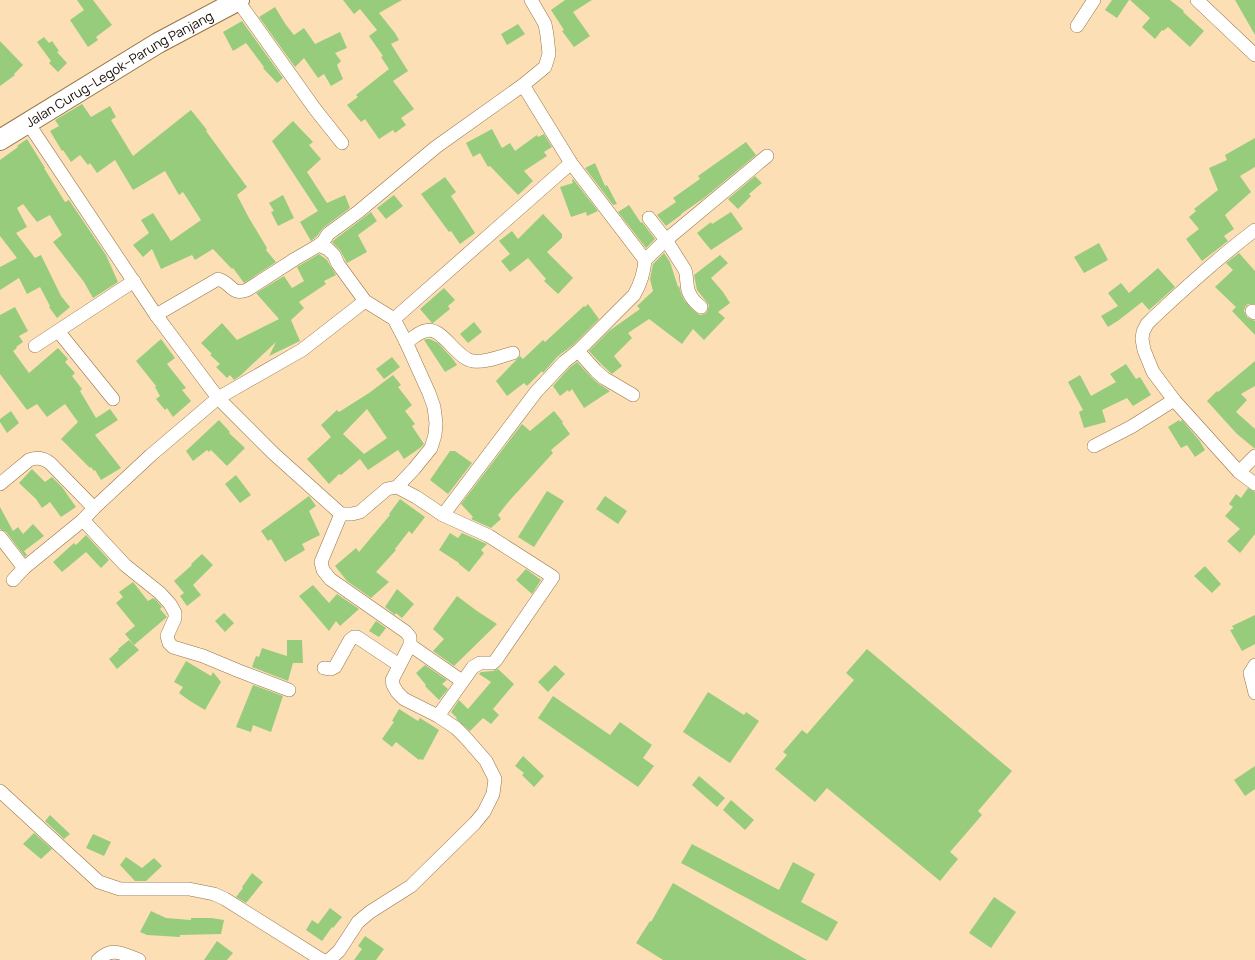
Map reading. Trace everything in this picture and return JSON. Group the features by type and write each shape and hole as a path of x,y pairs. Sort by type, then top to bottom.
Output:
{"main road":[{"name":"Jalan Curug–Legok–Parung Panjang","path":"0,140 158,43 238,0"}],"street":[{"path":"238,0 315,109 342,143"},
{"path":"156,315 218,279 236,292 247,290 319,245 328,234 358,212 436,147 545,67 549,54 545,24 531,0"},
{"path":"1077,26 1094,0"},
{"path":"1198,0 1255,55"},
{"path":"523,84 571,163 645,260"},
{"path":"28,123 156,315 218,398 273,453 341,514 352,514 360,512 387,489 397,487 414,469 431,448 435,435 436,423 434,407 429,393 394,319 365,301 338,264 334,255 328,249 319,245"},
{"path":"443,515 536,392 564,362 578,352 634,295 640,284 644,271 645,260 666,240 767,156"},
{"path":"394,319 571,163"},
{"path":"649,218 666,240 685,270 690,295 701,307"},
{"path":"1255,230 1233,246 1147,324 1142,339 1144,350 1153,372 1174,400 1239,472 1255,484"},
{"path":"35,346 134,281"},
{"path":"13,580 24,568 83,520 151,455 218,398 302,350 365,301"},
{"path":"406,342 425,330 442,336 458,352 473,361 482,361 513,353"},
{"path":"58,331 113,399"},
{"path":"578,352 604,378 633,395"},
{"path":"1094,446 1131,427 1174,400"},
{"path":"1239,472 1255,456"},
{"path":"0,484 29,460 40,458 50,463 94,508"},
{"path":"397,487 416,497 443,515 489,536 553,577 496,660 493,663 480,663 473,667 438,716"},
{"path":"329,960 339,951 358,922 370,912 412,886 476,823 484,812 493,794 495,778 486,761 456,728 438,716 404,699 397,692 392,680 410,645 410,637 406,632 330,579 322,570 321,562 341,514"},
{"path":"83,520 125,565 160,593 170,604 175,613 166,636 169,643 173,647 203,656 289,690"},
{"path":"0,538 24,568"},
{"path":"324,668 331,669 335,667 350,640 354,637 357,637 399,665"},
{"path":"410,645 462,681"},
{"path":"1255,665 1250,673 1255,693"},
{"path":"0,791 99,882 120,889 189,889 214,894 225,899 322,960"},
{"path":"98,960 104,954 115,951 139,960"}],"building":[{"path":"77,0 93,0 112,25 96,37 98,40 88,47 70,20 84,10"},
{"path":"343,0 402,0 379,13 399,40 391,44 408,71 393,81 414,109 401,118 406,125 395,133 393,130 379,139 365,119 361,122 347,105 358,97 356,95 389,69 381,57 383,56 369,36 377,30 360,9 354,14"},
{"path":"565,0 592,0 573,12 590,36 574,47 562,31 564,30 551,10"},
{"path":"1112,0 1129,0 1117,18 1105,10"},
{"path":"1130,0 1170,0 1184,11 1183,12 1204,31 1190,47 1168,27 1163,31 1162,30 1155,39 1142,27 1150,18"},
{"path":"1235,0 1255,0 1255,35"},
{"path":"275,7 294,35 304,28 315,44 340,32 347,48 335,53 341,61 337,65 343,79 331,86 324,74 318,78 304,58 295,67 259,17"},
{"path":"242,21 283,78 277,83 263,68 264,67 246,43 233,51 223,32"},
{"path":"518,24 525,34 507,45 501,34"},
{"path":"44,37 49,43 52,41 59,51 57,52 67,63 58,72 49,63 51,61 37,42"},
{"path":"0,41 23,65 14,74 15,75 0,86"},
{"path":"82,104 91,117 110,106 116,117 111,120 133,156 191,110 247,187 237,195 267,248 266,250 276,262 244,283 233,268 232,269 213,249 195,260 192,255 161,269 152,249 143,257 133,245 149,233 141,220 153,213 171,241 201,220 183,192 179,195 165,171 133,190 115,160 97,173 90,163 88,165 80,155 71,162 63,150 62,151 50,131 59,126 55,120"},
{"path":"293,121 313,142 309,145 321,159 307,172 327,203 345,195 350,208 323,228 311,241 300,222 318,211 272,141"},
{"path":"492,129 502,148 510,143 515,151 537,135 538,137 544,134 552,147 544,152 547,156 524,171 533,181 518,195 490,166 488,167 480,153 473,157 466,143"},
{"path":"1255,138 1255,167 1240,176 1251,192 1225,215 1234,229 1224,236 1228,241 1202,261 1186,239 1199,229 1189,217 1196,211 1194,209 1218,190 1209,168 1227,160 1225,155"},
{"path":"27,139 65,202 69,200 106,255 118,282 93,298 84,282 53,242 62,235 50,215 37,222 23,204 17,208 27,227 16,233 35,258 41,255 61,296 70,307 57,318 49,307 50,306 40,287 27,294 19,278 0,290 0,267 17,258 0,236 0,160"},
{"path":"746,142 756,155 704,198 666,226 657,215 676,202 673,198 700,179 698,176"},
{"path":"595,163 605,186 607,185 617,204 613,205 585,168"},
{"path":"755,176 762,183 749,194 751,196 738,209 728,199"},
{"path":"445,177 456,192 451,196 475,233 460,244 451,231 449,232 421,194"},
{"path":"573,179 598,211 587,216 586,212 571,217 560,187 573,183"},
{"path":"283,195 294,218 278,226 271,212 274,211 269,203"},
{"path":"394,195 403,206 386,219 377,208"},
{"path":"629,205 641,223 642,222 655,239 646,248 618,212"},
{"path":"371,212 377,221 358,235 367,252 347,263 340,250 332,242"},
{"path":"731,212 743,229 711,250 697,233 711,222 712,224"},
{"path":"543,214 562,234 562,238 547,252 573,278 558,294 544,281 546,279 528,258 510,272 501,261 510,254 499,241 512,231 518,239"},
{"path":"1099,243 1108,260 1084,273 1074,257"},
{"path":"664,253 670,262 684,300 700,315 707,312 709,305 697,290 694,275 720,255 728,263 711,278 730,303 718,312 725,318 704,340 693,329 682,344 649,319 628,333 632,338 614,356 622,366 612,374 589,351 609,331 640,309 637,306 653,291 650,279 653,264"},
{"path":"1239,253 1255,271 1255,304 1248,304 1244,311 1247,317 1255,321 1255,335 1232,311 1236,307 1215,287 1233,270 1226,263"},
{"path":"319,254 327,260 336,275 324,281 326,284 299,302 304,308 291,320 300,341 269,356 276,342 241,375 234,380 230,375 227,378 216,367 220,364 210,355 212,354 201,343 222,323 237,340 279,319 256,293 284,276 292,288 304,281 297,267"},
{"path":"1158,268 1175,287 1149,310 1142,302 1108,327 1101,316 1118,306 1108,293 1121,283 1129,293"},
{"path":"444,288 455,300 448,306 450,309 432,323 420,309"},
{"path":"588,304 599,319 573,345 558,356 543,373 542,371 527,386 524,383 507,396 496,381 520,356 523,359 543,340 545,342"},
{"path":"15,307 28,331 19,336 23,342 13,351 29,373 58,348 68,359 65,362 75,373 72,376 82,389 80,391 96,418 110,409 118,420 95,435 121,468 101,480 95,470 94,471 91,467 90,468 61,439 78,422 65,404 47,417 37,404 27,410 0,374 0,315"},
{"path":"474,322 482,332 468,343 460,334"},
{"path":"161,339 175,358 167,364 186,388 182,390 191,401 173,417 167,408 165,410 156,399 160,396 155,387 156,386 136,361"},
{"path":"430,339 438,343 457,365 445,372 424,340"},
{"path":"392,357 400,367 384,379 376,369"},
{"path":"1255,361 1255,386 1241,394 1247,400 1236,412 1255,429 1254,448 1237,434 1207,401 1217,391 1218,392"},
{"path":"577,362 591,377 610,391 584,408 572,389 560,396 553,386 569,368"},
{"path":"1126,364 1136,379 1140,377 1151,395 1133,406 1127,398 1102,410 1106,422 1084,428 1079,412 1083,410 1068,382 1080,375 1091,396 1116,382 1110,374"},
{"path":"393,375 401,385 398,387 412,405 405,411 415,424 412,426 424,444 404,459 398,450 368,470 360,459 341,475 339,474 329,484 307,459 331,437 321,425 337,410 339,412 369,393","holes":["367,409 387,438 364,454 343,434"]},
{"path":"11,411 19,423 7,433 0,422 0,419"},
{"path":"554,411 570,434 551,450 553,453 510,500 498,515 501,519 491,528 471,519 473,517 461,504 522,424 530,431"},
{"path":"219,420 230,432 229,433 245,448 227,466 211,450 209,452 207,450 193,461 186,451"},
{"path":"1179,420 1180,422 1182,420 1199,440 1205,450 1195,457 1187,445 1181,448 1168,427"},
{"path":"450,451 455,451 472,463 448,494 430,480"},
{"path":"32,469 45,482 52,477 62,487 76,507 61,517 50,502 42,508 36,499 19,483"},
{"path":"236,475 251,495 240,503 225,484"},
{"path":"1248,488 1255,492 1255,534 1240,553 1227,541 1240,529 1225,516 1233,507 1229,504 1236,494 1241,498"},
{"path":"547,491 564,501 534,547 518,537"},
{"path":"309,496 316,506 309,511 320,535 302,544 305,550 285,562 271,539 268,541 261,531"},
{"path":"605,496 627,511 618,524 596,509"},
{"path":"400,499 425,517 412,534 409,531 395,549 396,550 376,572 389,582 371,598 347,581 335,566 356,548 359,552 390,515 389,514"},
{"path":"0,507 13,531 18,527 23,534 33,524 44,536 24,551 27,555 25,557 6,532 0,529"},
{"path":"450,533 458,538 462,533 487,544 481,550 484,553 469,572 459,563 439,550"},
{"path":"86,535 109,560 101,568 86,552 62,572 53,562 74,543 76,545"},
{"path":"202,554 213,565 193,585 201,595 187,606 180,596 184,593 174,581"},
{"path":"1205,566 1221,584 1212,593 1194,576"},
{"path":"526,569 541,580 532,594 516,580"},
{"path":"133,582 148,601 153,598 155,599 162,607 160,609 167,617 134,645 125,634 135,626 116,603 123,597 119,592"},
{"path":"313,585 329,603 337,594 359,609 340,626 336,621 329,631 299,596"},
{"path":"397,589 414,604 402,618 396,613 395,615 385,607"},
{"path":"457,596 497,624 454,666 433,651 444,639 433,629"},
{"path":"224,613 234,623 225,632 215,621"},
{"path":"1255,615 1255,644 1242,651 1230,630 1234,629 1232,626"},
{"path":"376,621 386,628 379,637 369,631"},
{"path":"129,640 139,650 117,669 109,659"},
{"path":"287,640 302,640 303,663 293,663 288,681 252,667 256,656 259,657 262,648 287,656"},
{"path":"867,649 1012,771 978,811 982,815 950,852 958,859 940,881 827,788 815,802 775,769 787,755 783,752 802,730 807,734 854,680 846,673"},
{"path":"186,661 211,676 213,672 221,682 205,710 179,693 183,687 174,682"},
{"path":"425,665 447,680 442,684 448,689 439,700 425,686 426,685 416,673"},
{"path":"555,665 565,674 548,692 538,682"},
{"path":"498,669 514,684 493,709 499,715 491,724 483,718 470,731 456,719 457,718 451,712 459,700 468,709 491,682 479,674 481,672"},
{"path":"253,685 283,696 271,732 253,725 251,732 236,727"},
{"path":"708,692 744,715 746,712 759,721 730,763 683,732"},
{"path":"553,696 610,735 620,722 652,745 643,758 654,766 638,787 538,718"},
{"path":"399,709 418,721 420,718 439,730 423,760 419,760 396,742 392,747 382,739 394,722 392,721"},
{"path":"523,756 544,776 534,787 522,775 524,773 515,766"},
{"path":"1255,766 1255,789 1245,796 1234,780"},
{"path":"699,776 725,798 717,807 692,785"},
{"path":"731,800 754,820 745,830 723,810"},
{"path":"50,815 70,834 64,839 45,821"},
{"path":"34,833 52,849 41,859 23,844"},
{"path":"93,834 111,842 104,856 86,848"},
{"path":"692,844 779,890 793,862 815,874 801,902 838,922 827,941 681,863"},
{"path":"126,857 142,868 154,858 162,866 146,881 135,881 120,865"},
{"path":"252,873 263,882 246,903 236,897"},
{"path":"673,883 807,960 663,960 636,943 650,921 651,922"},
{"path":"994,897 1016,912 991,948 969,933"},
{"path":"330,908 342,917 333,928 332,927 322,941 306,930 312,920 318,924"},
{"path":"151,911 166,918 191,920 191,918 211,918 224,920 221,934 180,935 180,937 147,935 140,932"},
{"path":"365,936 384,949 376,960 354,960 362,949 358,946"},
{"path":"217,941 233,953 227,960 204,960"}]}
